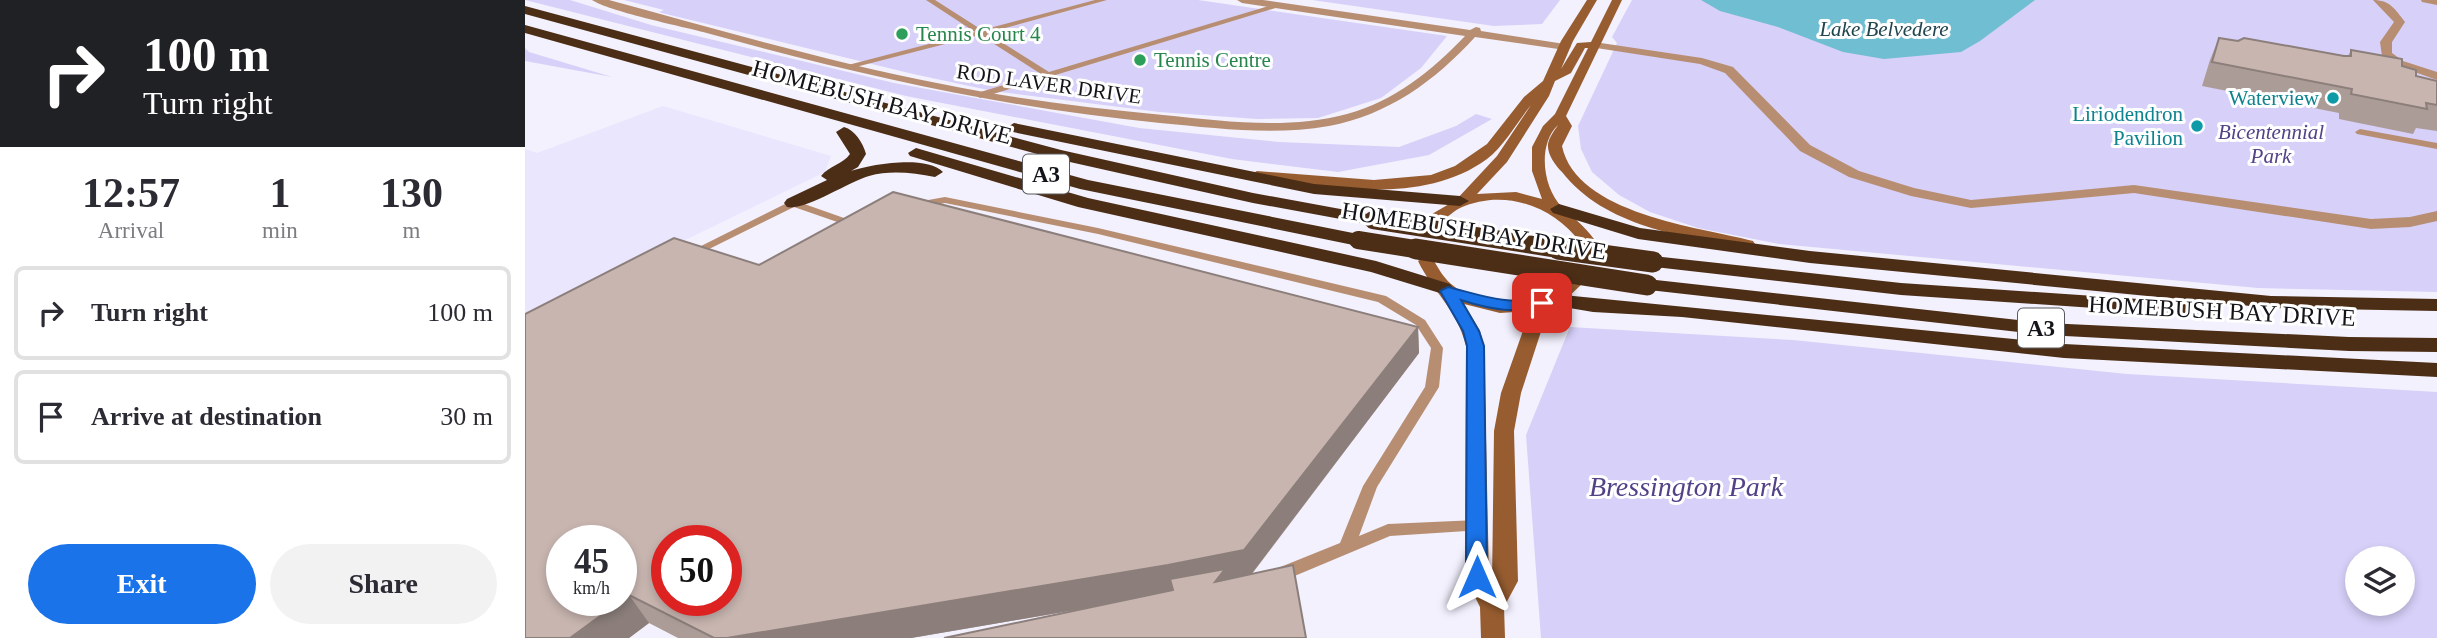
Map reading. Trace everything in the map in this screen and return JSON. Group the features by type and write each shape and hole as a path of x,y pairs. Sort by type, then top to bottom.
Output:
{"highway":[{"name":"HOMEBUSH BAY DRIVE","path":"525,10 1070,157 1253,198 1506,242 1653,262 1901,289 2288,315 2437,317"},
{"name":"HOMEBUSH BAY DRIVE","path":"525,29 1086,185 1358,240 1647,285 2046,329 2349,344 2437,345"},
{"path":"525,40 685,74"},
{"path":"738,89 844,132 1084,203 1375,267 1445,289"},
{"path":"877,103 926,107 1073,141 1336,192 1462,200"},
{"path":"790,200 852,163 858,153 844,132"},
{"path":"790,200 851,176 891,166 908,166 1014,193 1084,203"},
{"path":"1556,208 1638,233 1810,257 2271,302 2437,304"},
{"path":"1547,301 1682,311 2064,351 2437,370"}],"main road":[{"path":"1437,217 1462,200 1502,159 1543,96 1566,44 1592,0"},
{"path":"1556,208 1539,170 1537,156 1547,126 1560,117 1617,0"},
{"path":"1231,173 1364,183 1404,183 1431,178 1462,167 1484,155 1532,93 1567,70 1581,45 1594,45"},
{"path":"1560,117 1565,126 1556,141 1559,159 1572,178 1599,199 1620,210 1663,225 1810,257"},
{"path":"1462,200 1508,197 1556,208 1575,222 1586,239"},
{"path":"1426,261 1432,277 1445,289 1471,331 1475,346 1477,577 1492,607 1493,638"},
{"path":"1445,289 1497,306 1524,307 1547,301 1575,284"},
{"path":"1492,607 1506,581 1504,431 1511,393 1547,301"}],"street":[{"name":"ROD LAVER DRIVE","path":"597,0 851,67 980,95 1170,120 1248,126 1309,125 1352,117 1385,104 1434,69 1474,32"},
{"path":"1242,0 1566,44"},
{"path":"2378,0 2400,22 2386,42 2386,54 2399,63 2437,76"},
{"path":"2426,0 2437,2"},
{"path":"1594,45 1702,61 1729,70 1805,148 1854,174 1911,192 1971,204 2134,189 2371,224 2410,222 2437,216"}],"lane":[{"path":"930,0 1048,75"},
{"path":"1076,0 1085,5"},
{"path":"851,67 1103,0"},
{"path":"980,95 1273,3"},
{"path":"2360,132 2437,146"},
{"path":"675,257 790,200 843,221 865,216"},
{"path":"898,208 945,200 1098,232 1382,299 1421,323 1437,348 1432,387 1370,486 1347,546"},
{"path":"1259,583 1388,530 1477,526"}],"shaded area":[{"path":"663,106 831,156 825,172 525,318 525,149 537,153"}],"green space":[{"path":"525,0 570,0 651,25 894,83 1139,128 1279,142 1399,147 1456,126 1476,114 1492,119 1429,155 1338,172 1232,159 906,96"},
{"name":"Tennis Centre","path":"624,0 1198,0 1447,36 1421,68 1381,98 1318,118 1257,119 1159,112 993,91 662,13 659,12 664,10"},
{"path":"1312,0 1560,0 1542,24 1494,26"},
{"name":"Bicentennial Park","path":"1632,0 2437,0 2437,292 2258,288 1779,244 1698,228 1650,212 1619,195 1592,172 1581,149 1578,126 1617,43 1612,37"},
{"path":"525,48 529,52 612,77 525,61"},
{"name":"Bressington Park","path":"1570,327 1793,340 2127,374 2437,392 2437,638 1541,638 1526,435"}],"water":[{"name":"Lake Belvedere","path":"1701,0 2035,0 1961,52 1884,59 1843,52 1778,27 1720,11"}],"building":[{"path":"2219,38 2238,41 2244,38 2344,56 2351,56 2351,50 2402,59 2402,66 2416,70 2416,76 2437,81 2437,105 2426,103 2427,109 2351,94 2352,89 2212,62"},
{"path":"893,192 1418,327 1244,550 1168,565 714,638 671,616 742,616 742,525 651,525 651,606 637,599 637,525 546,525 546,616 600,616 570,638 525,638 525,314 674,238 759,265"},
{"path":"1293,565 1306,638 944,638 1173,590 1170,579 1225,569 1215,582"}],"place":[{"name":"Tennis Court 4","path":"902,34"},
{"name":"Tennis Centre","path":"1140,60"},
{"name":"Waterview","path":"2333,98"},
{"name":"Liriodendron Pavilion","path":"2197,126"}],"route":[{"path":"1477,577 1478,444 1475,346 1471,331 1448,291 1462,298 1497,306 1524,307 1542,303"}]}
